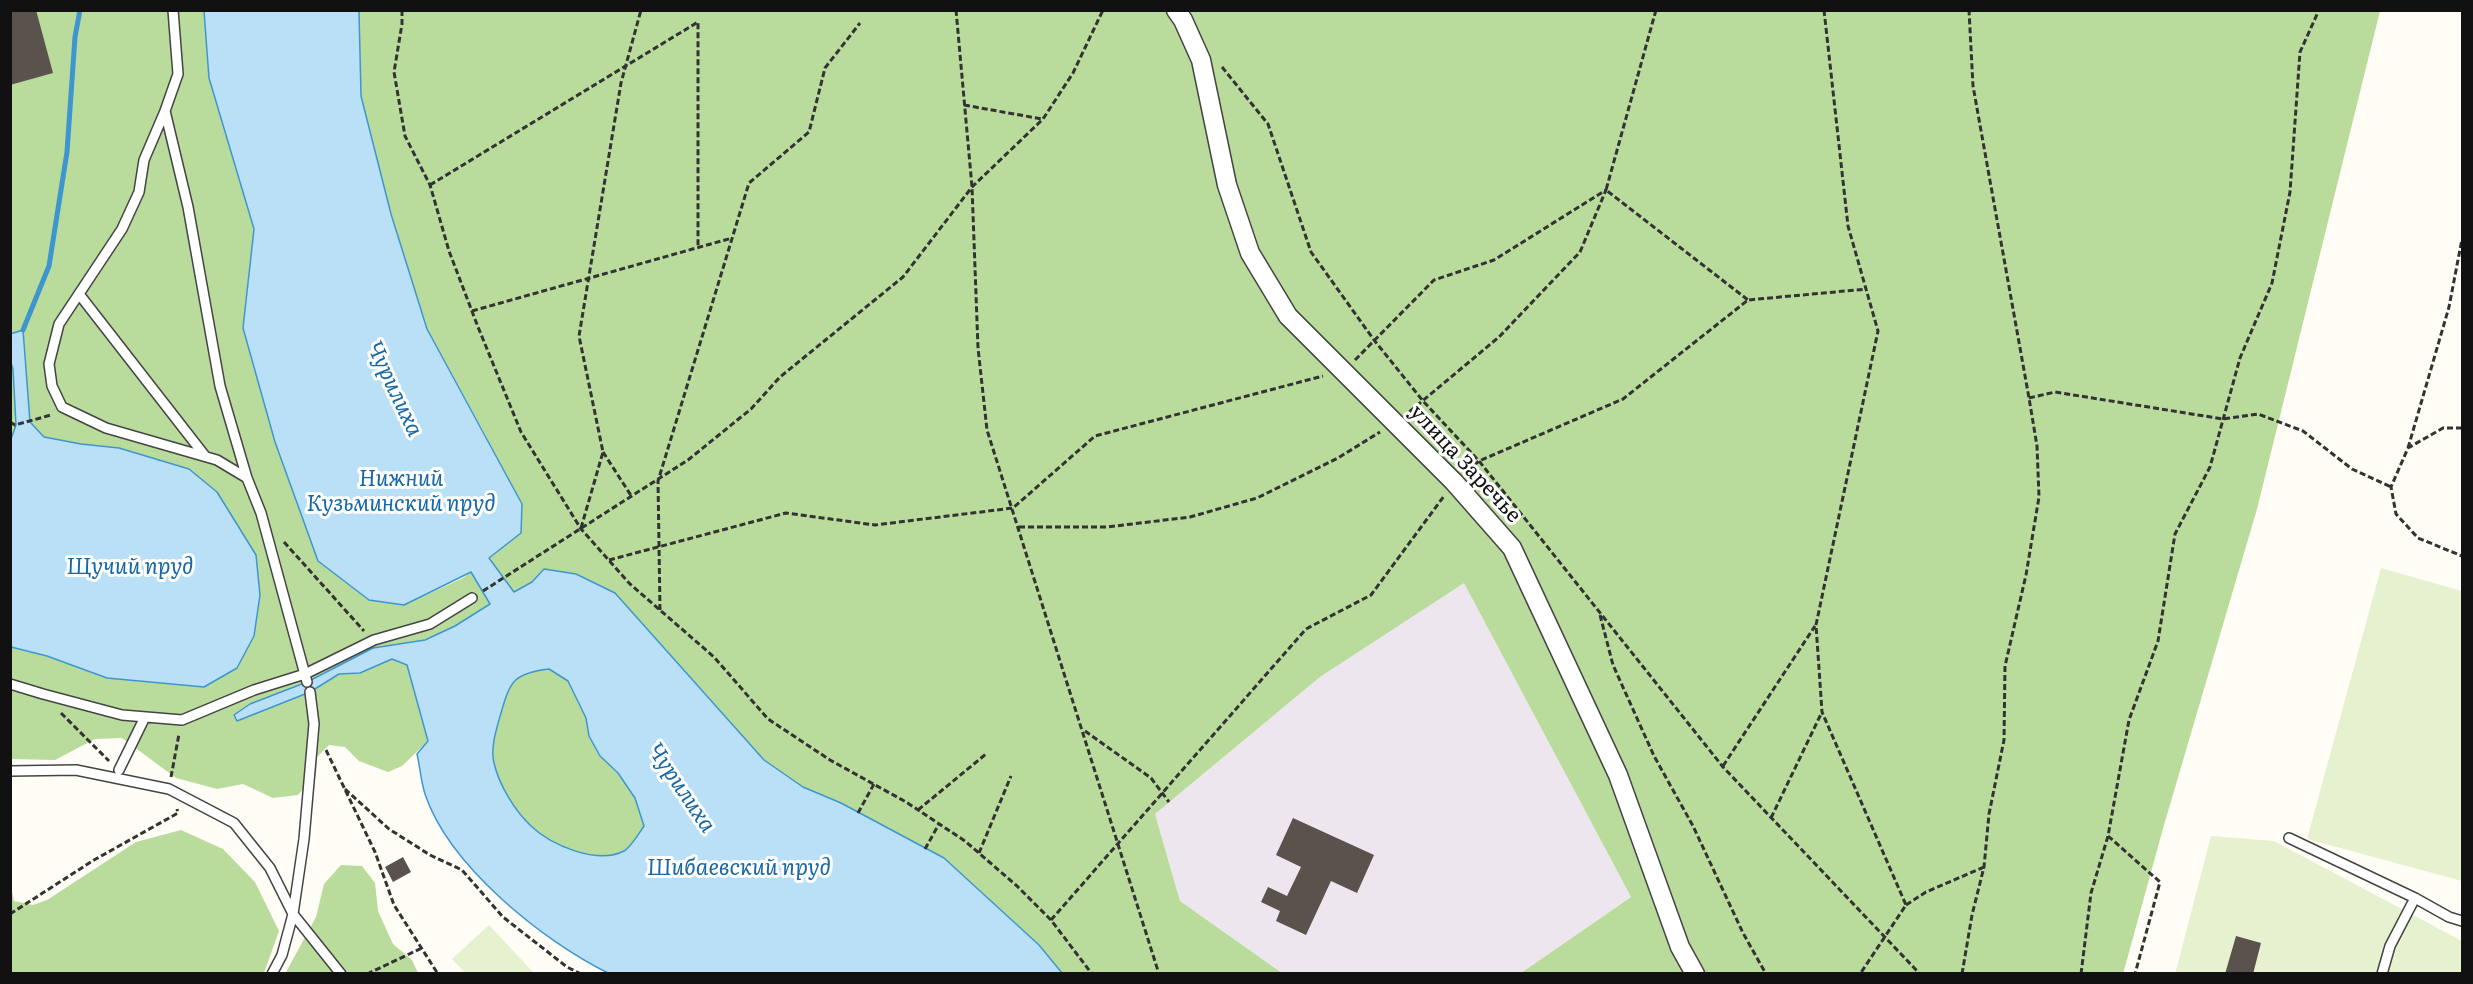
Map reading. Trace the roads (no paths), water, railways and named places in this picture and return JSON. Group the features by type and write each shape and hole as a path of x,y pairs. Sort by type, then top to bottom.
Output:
{"street":[{"name":"улица Заречье","path":"1176,10 1201,60 1227,184 1250,253 1288,316 1454,482 1512,548 1618,775 1680,947 1695,974"}],"lane":[{"path":"173,10 178,74 144,160 139,192 122,229 59,324 49,364 52,386 62,407 106,428 217,460 247,478"},
{"path":"165,111 188,207 220,386 247,478 261,513 307,683 314,724 304,839 293,914 282,955 272,974"},
{"path":"79,294 204,456"},
{"path":"10,684 122,715 182,720 254,690 307,683 374,640 430,624 472,598"},
{"path":"119,770 145,717"},
{"path":"10,771 76,770 169,789 234,823 270,868 293,914 341,974"},
{"path":"2289,838 2415,898 2449,917 2463,921"},
{"path":"2382,974 2390,946 2415,898"}],"water":[{"path":"204,11 359,11 361,96 391,214 427,329 522,504 521,533 489,558 514,592 532,582 544,569 576,574 615,593 764,760 803,787 841,803 944,858 1039,945 1062,973 608,973 555,942 501,898 476,874 437,821 425,794 417,754 428,741 407,665 392,659 360,673 339,674 310,692 237,721 234,715 250,704 307,682 373,648 425,640 455,626 490,604 471,572 404,605 369,600 318,561 275,442 243,328 254,229 209,78","holes":["549,669 568,681 586,718 589,736 600,756 618,773 635,798 644,826 627,849 613,855 601,856 575,851 540,833 525,820 514,805 504,789 494,763 493,744 496,731 507,693 515,680 528,673"]},
{"name":"Щучий пруд","path":"23,330 30,422 44,437 119,448 189,469 217,492 256,555 260,595 254,636 237,668 204,687 107,678 47,656 11,647 10,442 16,425 10,334"}],"waterway":[{"path":"23,330 49,266 67,152 75,37 80,10"}],"water label":[{"name":"Чурилиха","path":"394,389"},
{"name":"Нижний Кузьминский пруд","path":"401,492"},
{"name":"Чурилиха","path":"681,788"},
{"name":"Шибаевский пруд","path":"739,869"}]}
